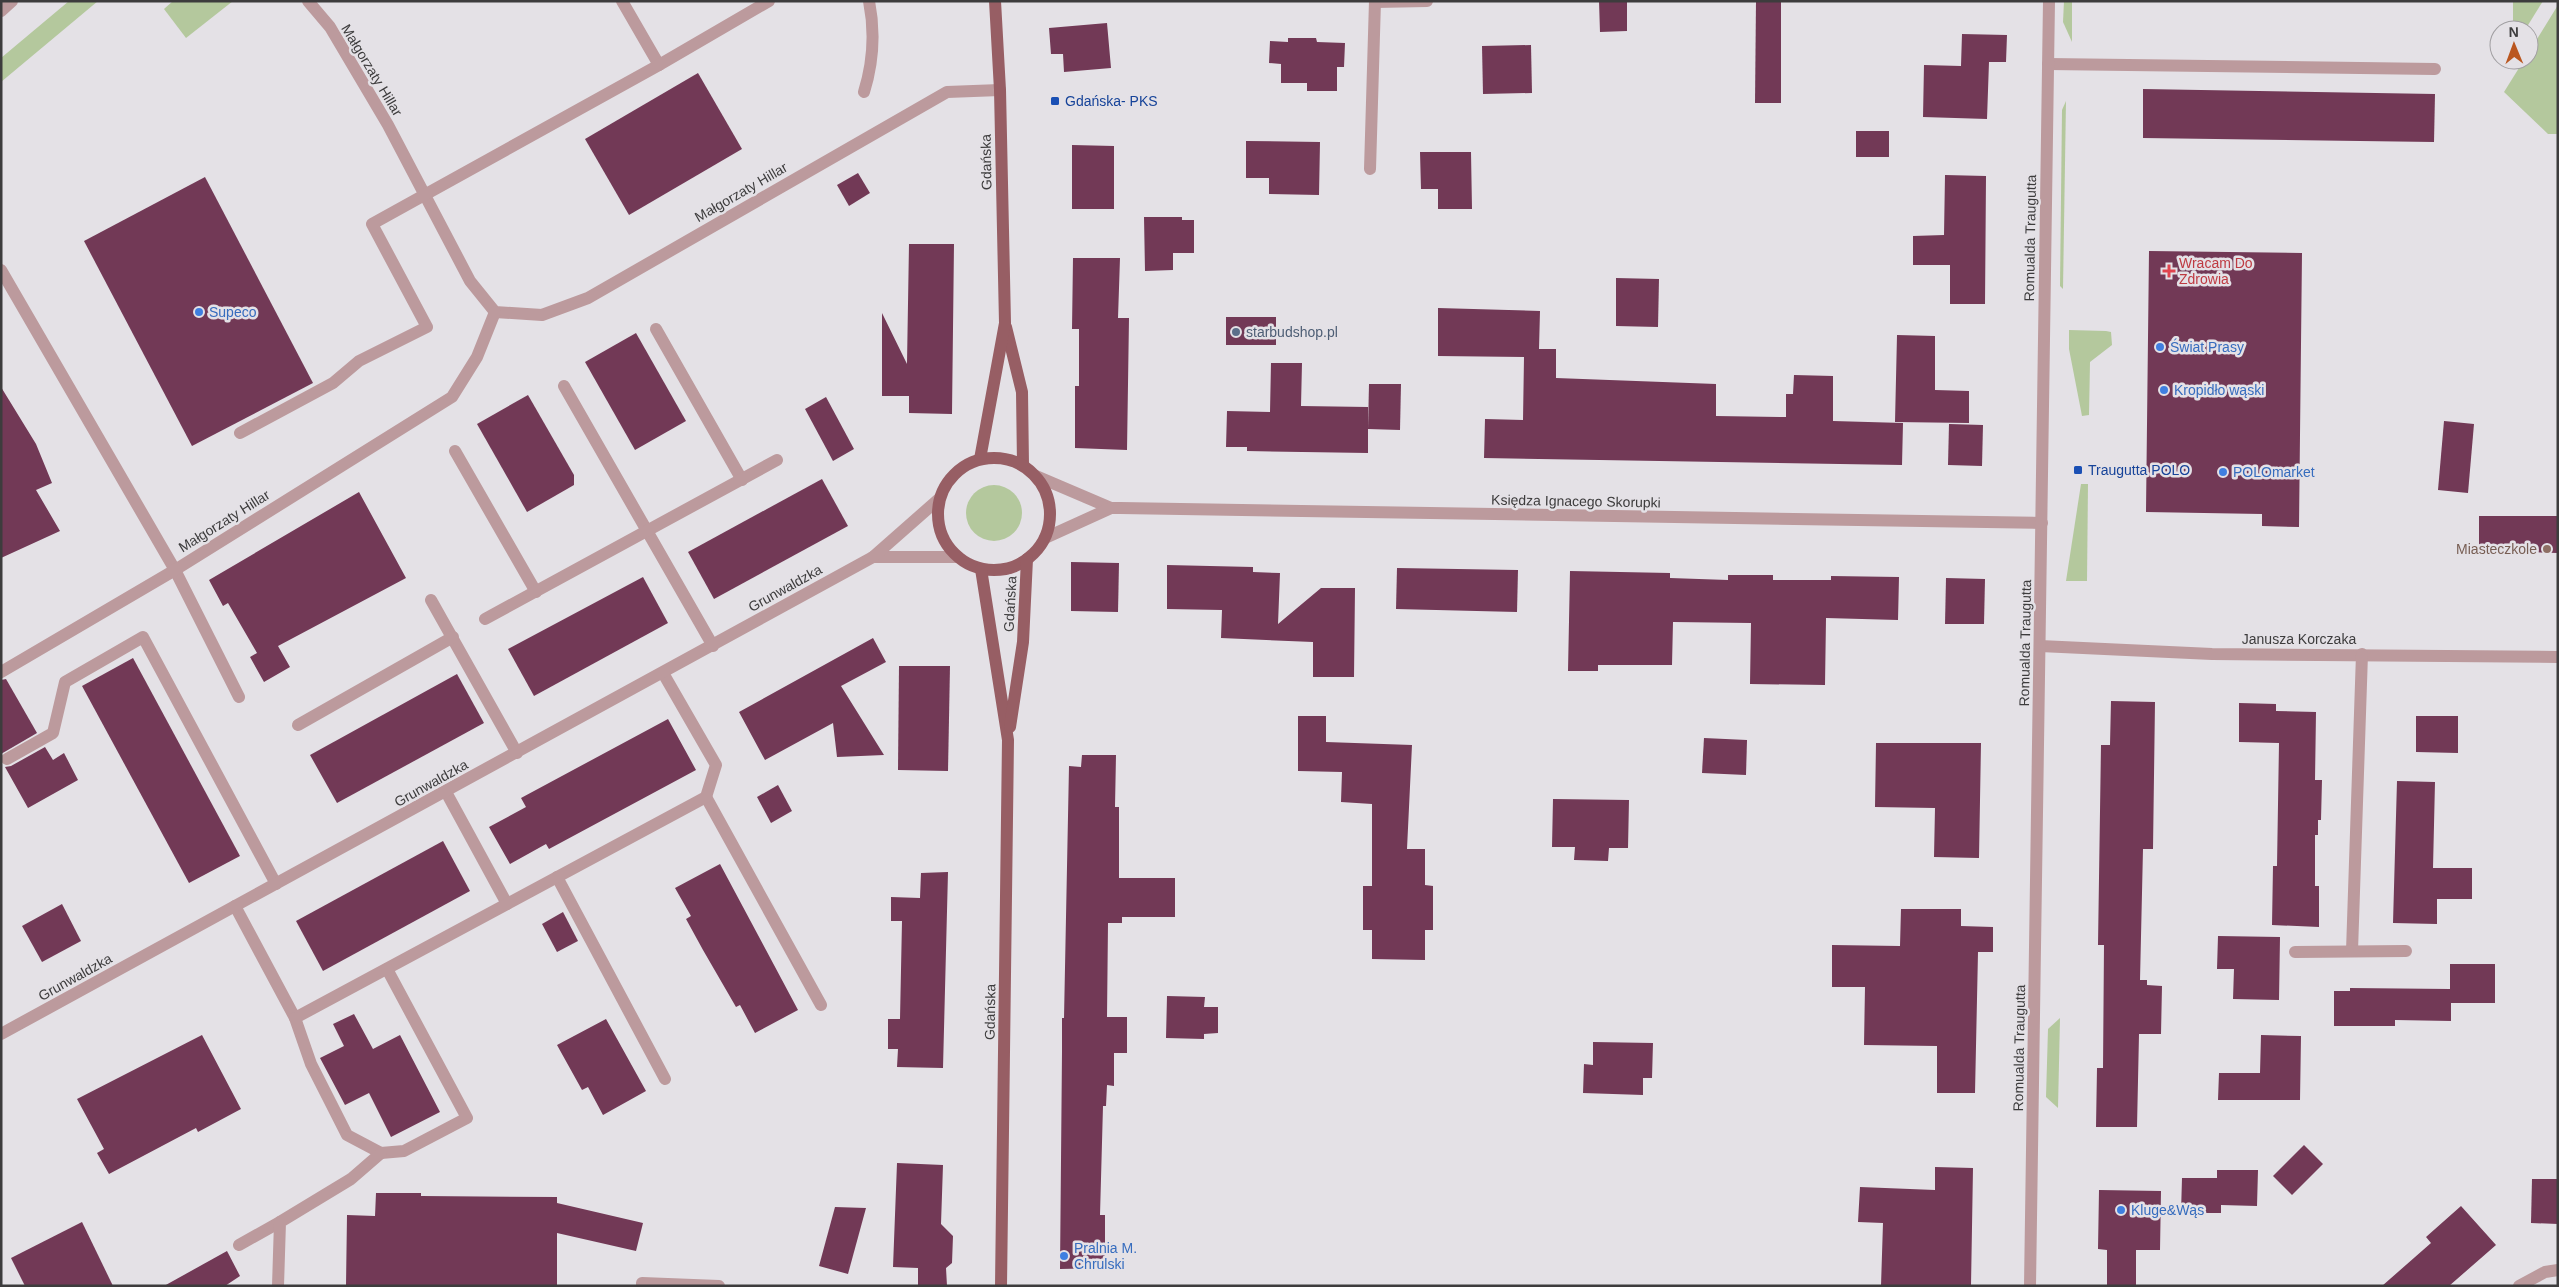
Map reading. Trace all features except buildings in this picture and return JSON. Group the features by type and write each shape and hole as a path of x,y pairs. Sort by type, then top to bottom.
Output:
{"main road":[{"name":"Gdańska","path":"980,459 1005,322 1000,90 995,1"},
{"name":"Gdańska","path":"1005,322 1022,392 1023,465"},
{"path":"1002,458 1023,465 1036,476 1045,490 1050,506 1050,523 1045,538 1027,559 1005,569 981,569 958,558 947,545 940,530 938,514 940,498 948,481 962,467 980,459 1002,458"},
{"name":"Gdańska","path":"1001,1286 1008,740 1023,642 1027,559"},
{"name":"Gdańska","path":"981,569 1008,740"}],"street":[{"path":"1,11 12,1"},
{"name":"Małgorzaty Hillar","path":"308,1 330,28 374,101 470,281 495,312 542,315 588,298 947,92 1000,90"},
{"path":"622,1 659,65"},
{"path":"240,433 334,383 359,361 427,327 372,224 659,65 769,1"},
{"path":"864,92 871,55 872,31 869,1"},
{"path":"1370,169 1375,2 1427,1"},
{"name":"Romualda Traugutta","path":"2030,1286 2049,1"},
{"path":"2048,64 2435,69"},
{"name":"Małgorzaty Hillar","path":"1,270 175,570 452,396 477,357 495,312"},
{"path":"656,329 742,480"},
{"path":"564,386 713,646"},
{"path":"455,451 536,592"},
{"path":"485,619 777,460"},
{"name":"Księdza Ignacego Skorupki","path":"1036,476 1110,508 2042,523"},
{"name":"Grunwaldzka","path":"1,1034 873,557 940,498"},
{"name":"Księdza Ignacego Skorupki","path":"1045,538 1110,508"},
{"name":"Grunwaldzka","path":"873,557 958,558"},
{"path":"1,672 175,570 240,696"},
{"path":"431,600 517,753"},
{"path":"7,759 53,733 65,682 143,637 276,884"},
{"path":"298,725 453,638"},
{"name":"Janusza Korczaka","path":"2040,646 2212,654 2558,657"},
{"path":"2352,951 2362,654"},
{"path":"296,1018 706,796 716,765 663,673"},
{"path":"446,792 507,904"},
{"path":"706,796 820,1005"},
{"path":"557,877 666,1079"},
{"path":"235,906 296,1018 311,1064 347,1135 381,1153 404,1151 467,1118 387,969"},
{"path":"2295,952 2406,951"},
{"path":"239,1245 351,1179 381,1153"},
{"path":"278,1286 280,1222"},
{"path":"2519,1286 2545,1272 2558,1270"},
{"path":"642,1286 642,1283 719,1286"}],"green space":[{"path":"69,1 98,1 1,82 1,58"},
{"path":"173,1 233,1 186,38 164,9"},
{"path":"2064,1 2072,1 2072,42 2063,22"},
{"path":"2513,1 2543,1 2531,20 2513,20"},
{"path":"2558,5 2558,134 2548,134 2504,92 2518,70 2539,70 2539,36"},
{"path":"2066,101 2063,289 2060,286 2062,110"},
{"path":"2069,330 2111,332 2112,345 2090,362 2089,415 2082,416 2069,349"},
{"path":"2081,484 2088,484 2087,581 2066,581"},
{"path":"994,485 1005,487 1014,493 1020,502 1022,513 1020,524 1014,533 1005,539 994,541 983,539 974,533 968,524 966,513 968,502 974,493 983,487"},
{"path":"2060,1018 2058,1108 2046,1097 2048,1029"}],"place":[{"name":"Gdańska- PKS","path":"1055,101"},
{"name":"Wracam Do Zdrowia","path":"2169,271"},
{"name":"Supeco","path":"199,312"},
{"name":"starbudshop.pl","path":"1236,332"},
{"name":"Świat Prasy","path":"2160,347"},
{"name":"Kropidło wąski","path":"2164,390"},
{"name":"Traugutta POLO","path":"2078,470"},
{"name":"POLOmarket","path":"2223,472"},
{"name":"Miasteczkole","path":"2547,549"},
{"name":"Kluge&Wąs","path":"2121,1210"},
{"name":"Pralnia M. Chrulski","path":"1064,1256"}]}
